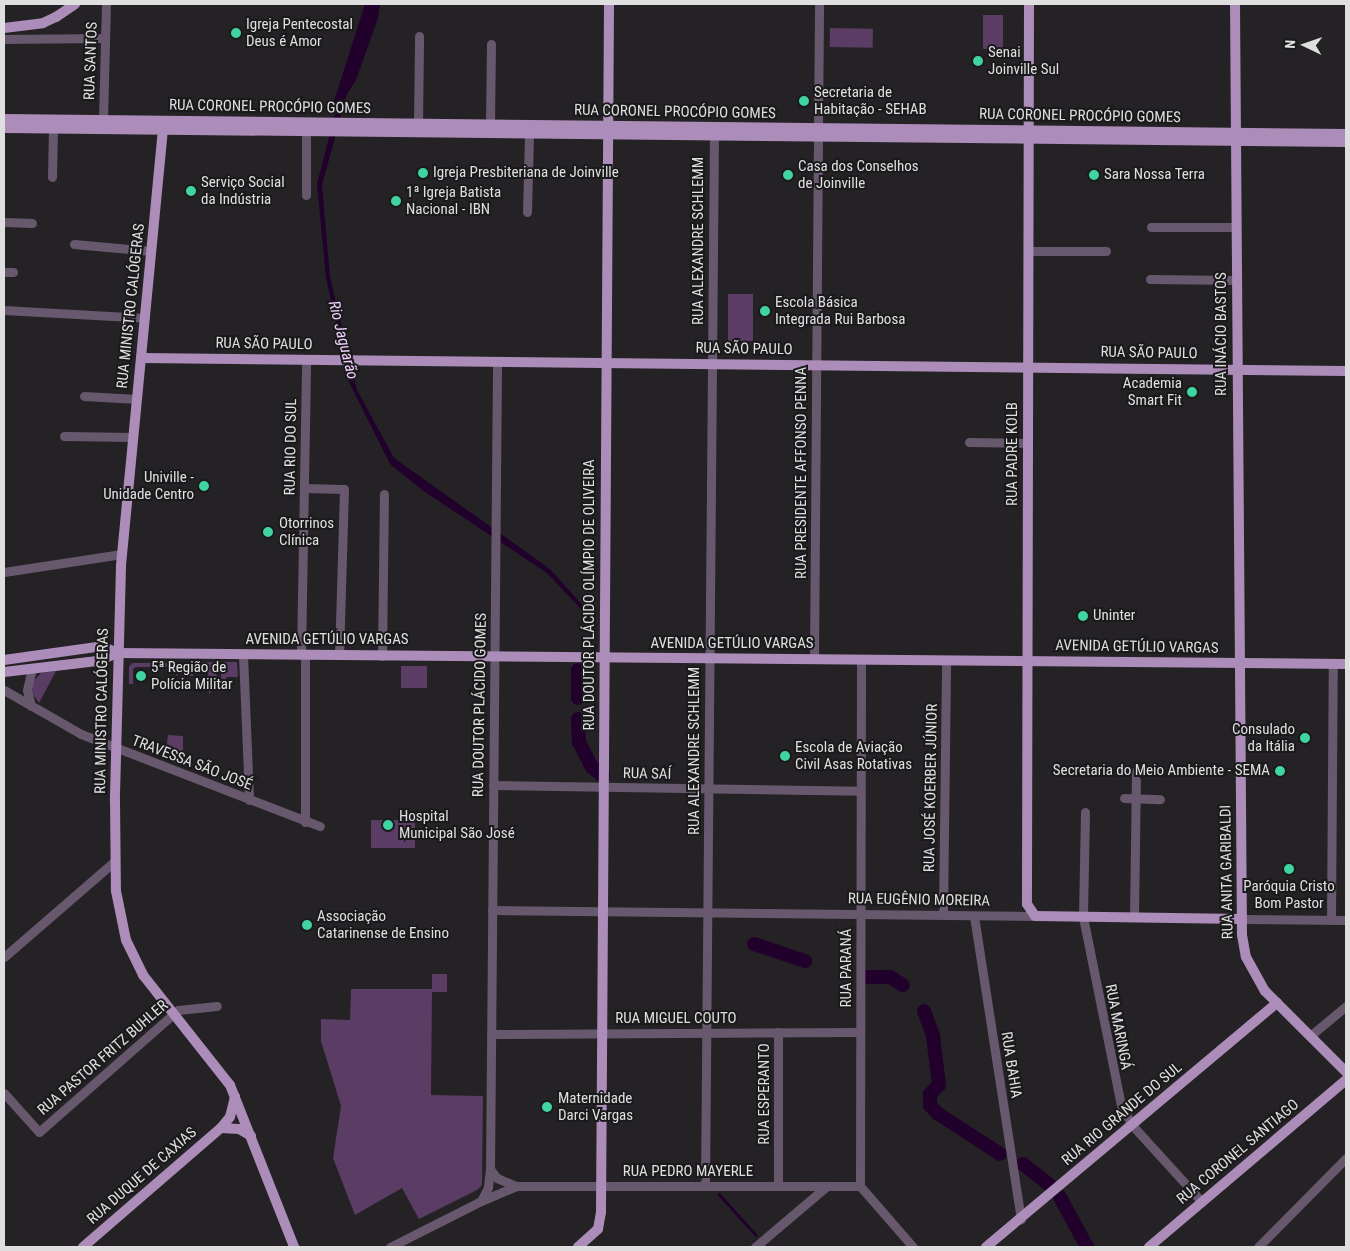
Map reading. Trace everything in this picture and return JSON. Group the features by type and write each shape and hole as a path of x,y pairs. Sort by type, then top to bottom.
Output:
{"main road":[{"path":"4,28 42,23 56,17 75,4"},
{"name":"RUA DOUTOR PLÁCIDO OLÍMPIO DE OLIVEIRA","path":"578,1247 598,1229 601,1212 609,4"},
{"name":"RUA PADRE KOLB","path":"1028,904 1029,4"},
{"name":"RUA INÁCIO BASTOS","path":"1235,4 1240,663"},
{"name":"RUA CORONEL PROCÓPIO GOMES","path":"4,119 103,120 529,134 608,130 818,132 1236,137 1346,142"},
{"name":"RUA CORONEL PROCÓPIO GOMES","path":"345,127 418,124 490,125 714,136 818,132"},
{"name":"RUA CORONEL PROCÓPIO GOMES","path":"4,128 306,131 326,127"},
{"name":"RUA MINISTRO CALÓGERAS","path":"163,129 122,554 114,861 118,908 126,940 143,975 225,1076 235,1096 294,1247"},
{"name":"RUA CORONEL PROCÓPIO GOMES","path":"1236,137 1346,134"},
{"name":"RUA SÃO PAULO","path":"141,358 1346,370"},
{"path":"4,660 97,647 118,653"},
{"path":"4,672 97,661 118,653"},
{"name":"AVENIDA GETÚLIO VARGAS","path":"118,653 1346,664"},
{"name":"RUA ANITA GARIBALDI","path":"1240,663 1242,919 1246,957 1258,980 1277,1003 1346,1072"},
{"path":"1028,904 1036,916"},
{"name":"RUA EUGÊNIO MOREIRA","path":"1036,916 1242,919"},
{"name":"RUA RIO GRANDE DO SUL","path":"986,1247 1277,1003"},
{"name":"RUA CORONEL SANTIAGO","path":"1149,1247 1346,1080"},
{"name":"RUA DUQUE DE CAXIAS","path":"82,1247 221,1128 233,1111 235,1096"},
{"path":"221,1128 239,1129 251,1136"}],"street":[{"name":"RUA SANTOS","path":"103,120 106,4"},
{"name":"RUA PRESIDENTE AFFONSO PENNA","path":"814,660 819,4"},
{"path":"418,124 419,36"},
{"path":"4,39 105,38"},
{"path":"490,125 491,44"},
{"path":"52,177 53,128"},
{"path":"306,131 306,195"},
{"path":"527,212 529,134"},
{"name":"RUA ALEXANDRE SCHLEMM","path":"706,1186 714,136"},
{"path":"4,222 32,223"},
{"path":"1151,227 1236,227"},
{"path":"74,244 151,251"},
{"path":"1028,251 1106,251"},
{"path":"1150,279 1237,280"},
{"path":"4,310 145,318"},
{"name":"RUA RIO DO SUL","path":"305,822 303,655 306,360"},
{"name":"RUA DOUTOR PLÁCIDO GOMES","path":"480,1201 488,1187 490,1168 497,362"},
{"path":"84,396 137,400"},
{"path":"64,436 133,437"},
{"path":"969,442 1028,442"},
{"path":"304,488 344,489 339,655"},
{"path":"382,656 384,494"},
{"path":"4,572 122,554"},
{"path":"243,655 248,800"},
{"name":"RUA PARANÁ","path":"860,1186 861,660"},
{"name":"RUA JOSÉ KOERBER JÚNIOR","path":"943,915 946,661"},
{"path":"1331,920 1333,664"},
{"path":"31,706 28,690 32,669"},
{"name":"TRAVESSA SÃO JOSÉ","path":"4,690 62,724 117,749 305,822 320,826"},
{"path":"1134,918 1136,771"},
{"name":"RUA SAÍ","path":"493,785 860,791"},
{"path":"1124,798 1160,799"},
{"name":"RUA MARINGÁ","path":"1085,812 1084,917 1117,1092 1125,1116 1202,1202"},
{"path":"4,957 114,861"},
{"path":"1019,916 1028,904"},
{"name":"RUA EUGÊNIO MOREIRA","path":"492,910 1036,916"},
{"name":"RUA BAHIA","path":"974,916 1020,1218"},
{"name":"RUA EUGÊNIO MOREIRA","path":"1242,919 1346,920"},
{"name":"RUA PASTOR FRITZ BUHLER","path":"4,1093 39,1132 181,1008 217,1006"},
{"path":"1310,1036 1346,1006"},
{"name":"RUA ESPERANTO","path":"778,1032 778,1186"},
{"name":"RUA MIGUEL COUTO","path":"491,1034 860,1032"},
{"path":"1258,1247 1346,1158"},
{"path":"490,1168 497,1178 516,1186"},
{"path":"390,1247 480,1201 516,1186"},
{"name":"RUA PEDRO MAYERLE","path":"516,1186 860,1186"},
{"path":"755,1247 827,1186"},
{"path":"860,1186 913,1247"}],"shaded area":[{"path":"983,15 1003,15 1003,49 983,49"},
{"path":"830,28 873,29 873,48 830,47"},
{"path":"728,294 753,294 753,341 728,341"},
{"path":"217,662 216,684 209,694 208,672 193,672 193,676 185,676 185,688 165,688 181,682 184,663"},
{"path":"221,662 237,662 238,677 226,677 226,685 221,685"},
{"path":"132,663 179,663 179,673 176,676 176,667 136,667 133,669 133,684 129,684 129,667"},
{"path":"401,666 427,666 427,688 401,688"},
{"path":"56,671 39,703 32,693 33,682 41,673"},
{"path":"168,735 183,736 183,766 165,759"},
{"path":"371,820 415,820 415,848 371,848"},
{"path":"432,974 447,974 447,992 432,992 431,1095 483,1096 482,1185 477,1190 419,1219 402,1188 355,1215 333,1158 341,1106 321,1041 321,1019 350,1020 351,989 432,989"}],"water":[{"name":"Rio Jaguarão","path":"365,4 380,4 378,18 356,80 347,94 322,185 330,277 357,390 394,458 550,569 588,611 582,610 547,573 422,490 390,464 348,380 326,278 317,184 336,110 334,101"}],"waterway":[{"name":"Rio Jaguarão","path":"578,670 578,698"},
{"name":"Rio Jaguarão","path":"578,719 579,742 592,767 603,776"},
{"name":"Rio Jaguarão","path":"754,944 805,961"},
{"name":"Rio Jaguarão","path":"864,977 890,977 903,985"},
{"name":"Rio Jaguarão","path":"924,1011 933,1036 939,1085 930,1094 930,1105 937,1113 1000,1154"},
{"name":"Rio Jaguarão","path":"1023,1164 1050,1185"},
{"path":"719,1194 756,1235"},
{"name":"Rio Jaguarão","path":"1060,1197 1087,1247"}],"place":[{"name":"Igreja Pentecostal Deus é Amor","path":"236,33"},
{"name":"Senai Joinville Sul","path":"978,61"},
{"name":"Secretaria de Habitação - SEHAB","path":"804,101"},
{"name":"Igreja Presbiteriana de Joinville","path":"423,173"},
{"name":"Casa dos Conselhos de Joinville","path":"788,175"},
{"name":"Sara Nossa Terra","path":"1094,175"},
{"name":"Serviço Social da Indústria","path":"191,191"},
{"name":"1ª Igreja Batista Nacional - IBN","path":"396,201"},
{"name":"Escola Básica Integrada Rui Barbosa","path":"765,311"},
{"name":"Academia Smart Fit","path":"1192,392"},
{"name":"Univille - Unidade Centro","path":"204,486"},
{"name":"Otorrinos Clínica","path":"268,532"},
{"name":"Uninter","path":"1083,616"},
{"name":"5ª Região de Polícia Militar","path":"141,676"},
{"name":"Consulado da Itália","path":"1305,738"},
{"name":"Escola de Aviação Civil Asas Rotativas","path":"785,756"},
{"name":"Secretaria do Meio Ambiente - SEMA","path":"1280,771"},
{"name":"Hospital Municipal São José","path":"388,825"},
{"name":"Paróquia Cristo Bom Pastor","path":"1289,869"},
{"name":"Associação Catarinense de Ensino","path":"307,925"},
{"name":"Maternidade Darci Vargas","path":"547,1107"}]}
